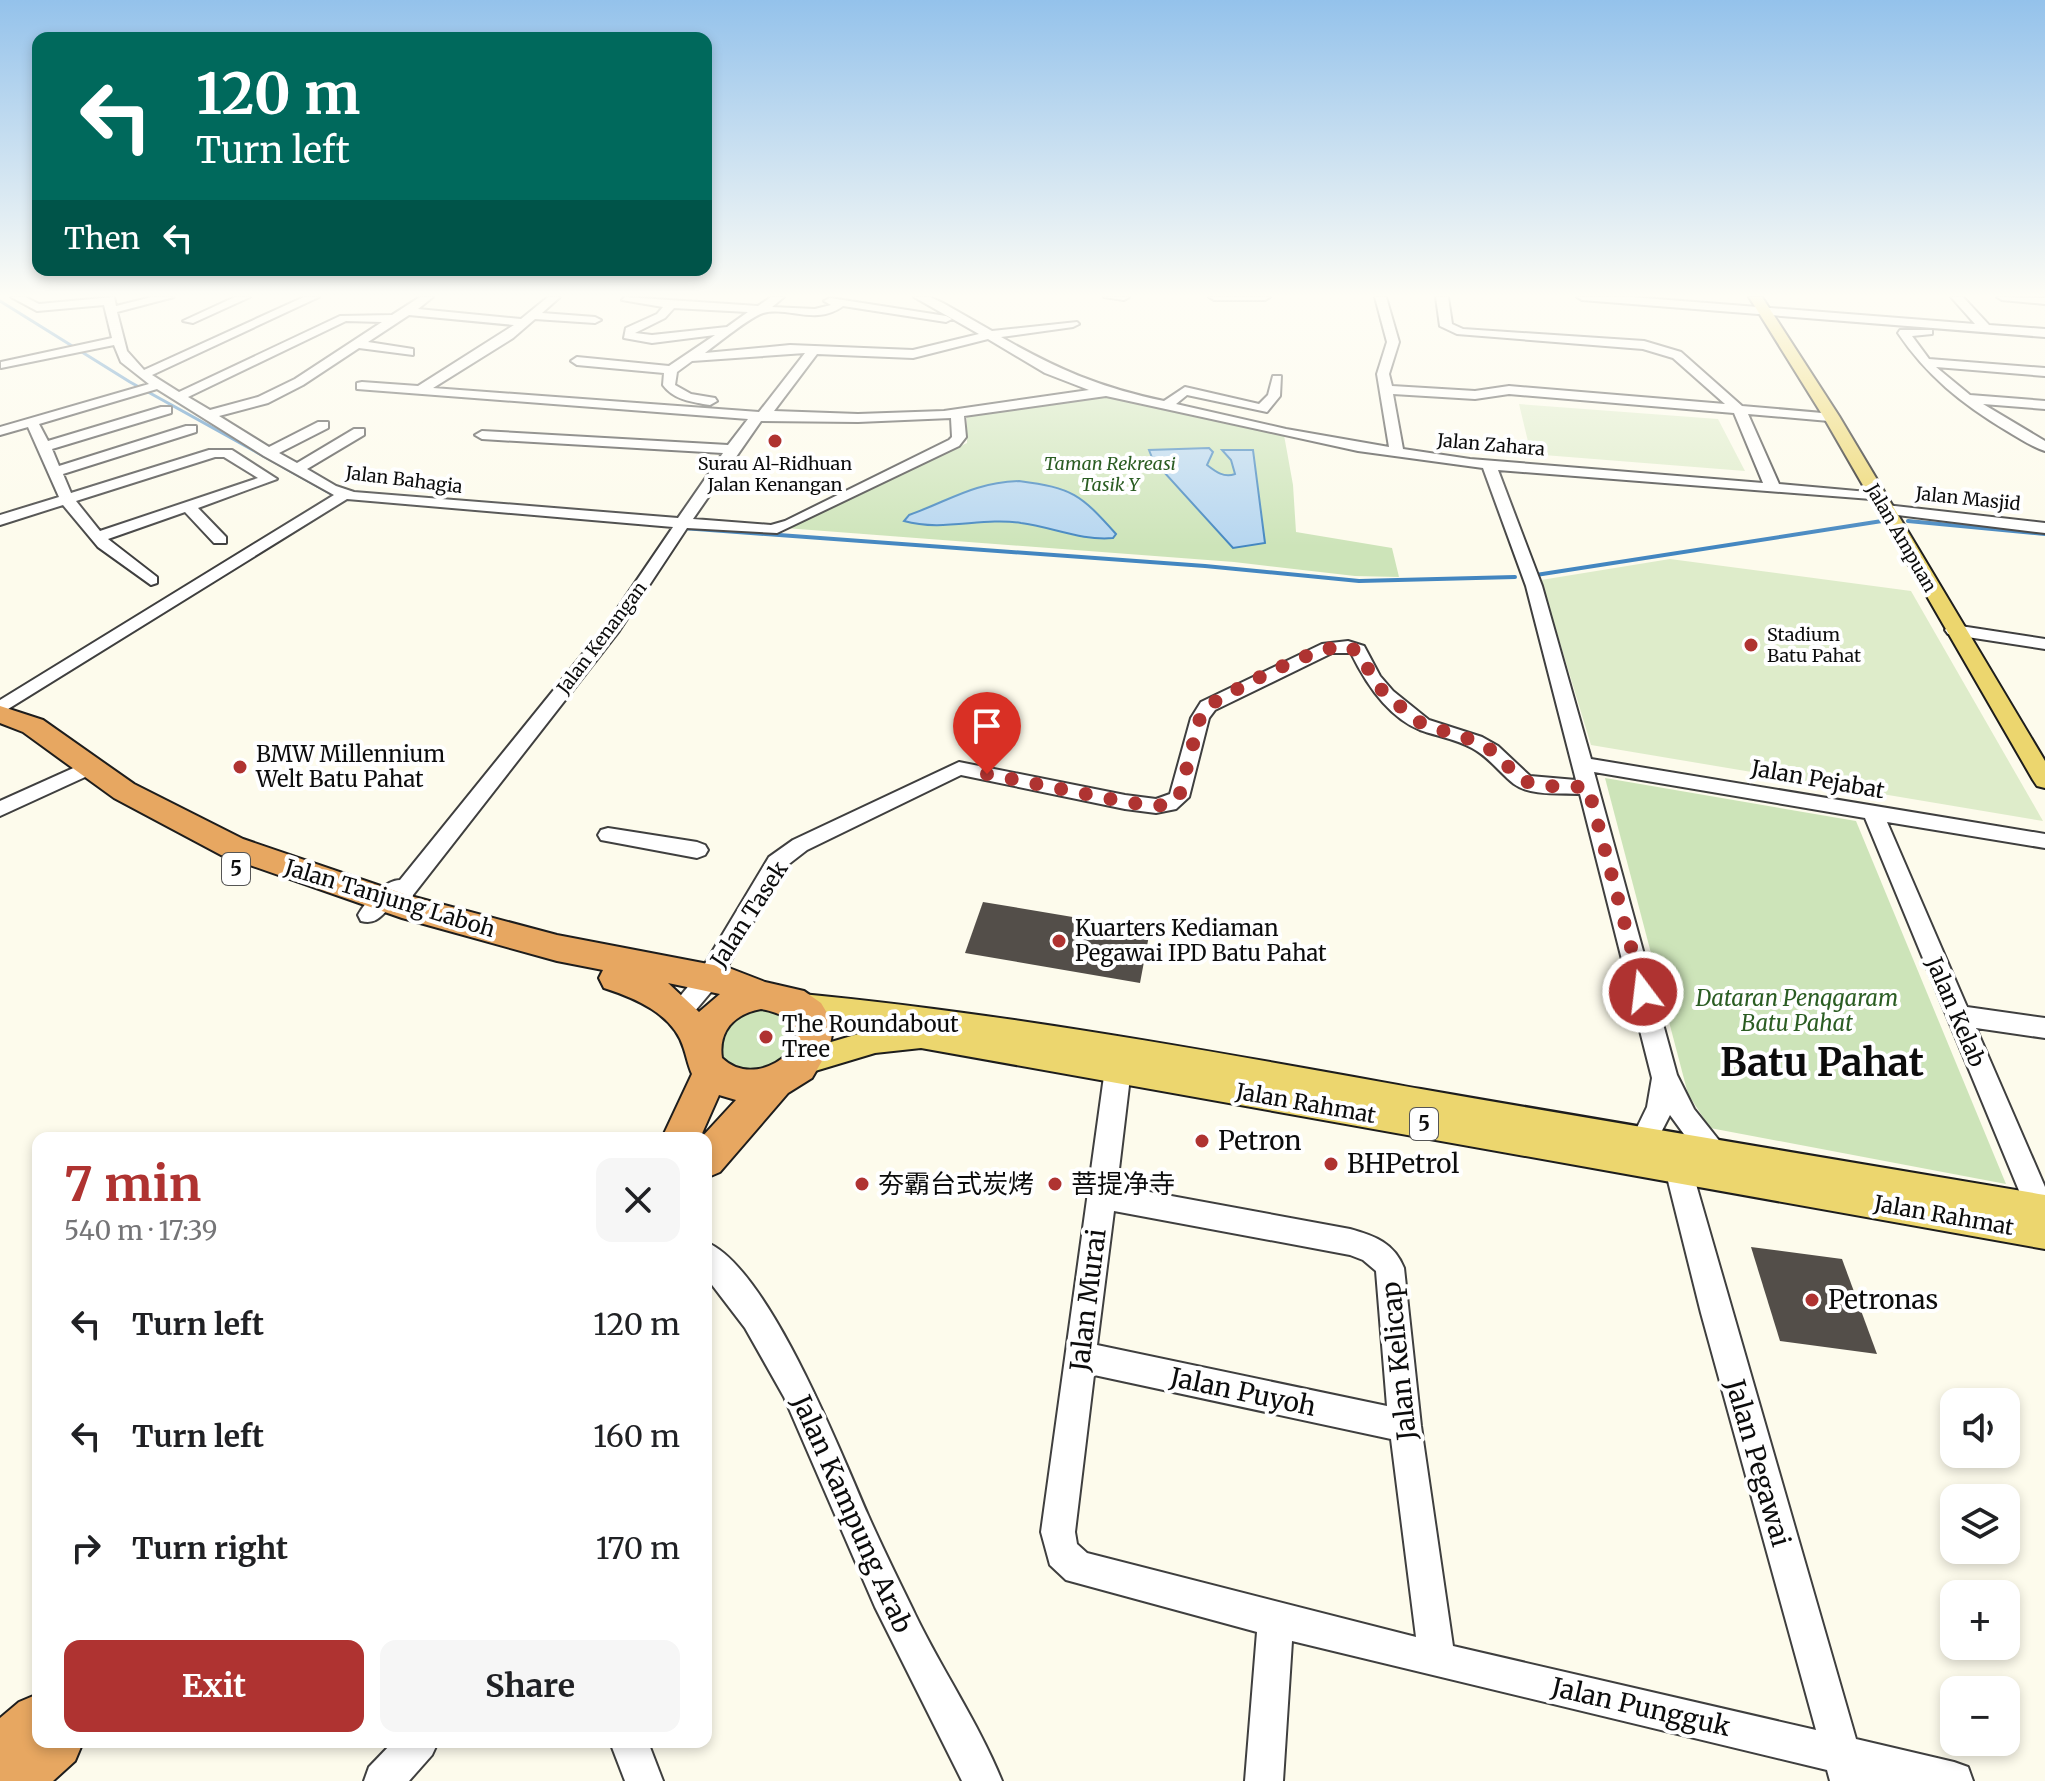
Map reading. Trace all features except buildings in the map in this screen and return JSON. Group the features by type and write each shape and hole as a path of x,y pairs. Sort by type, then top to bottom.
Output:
{"highway":[{"name":"Jalan Tanjung Laboh","path":"1,711 12,734 77,772 196,852 320,902 376,903 557,948 729,982 761,995"},
{"name":"Jalan Tanjung Laboh","path":"376,903 659,992 680,1011 706,1058"},
{"name":"5","path":"761,995 790,998 802,1005"},
{"path":"683,1132 706,1058 705,1030 714,1017 743,998 761,995"},
{"path":"712,1154 790,1072 816,1038 815,1025 802,1005"},
{"name":"5","path":"706,1058 724,1082 740,1087 790,1072"},
{"path":"0,1755 32,1726"},
{"path":"11,1781 49,1748"},
{"path":"36,1781 72,1748"}],"main road":[{"name":"Jalan Ampuan","path":"1807,380 2045,780"},
{"name":"Jalan Rahmat","path":"802,1005 933,1018 1222,1064 1716,1153 2044,1218"},
{"name":"Jalan Rahmat","path":"790,1072 875,1041 921,1036 1679,1169 2044,1218"}],"street":[{"name":"Jalan Bahagia","path":"147,380 340,498 682,527 755,530 786,526 954,443 959,437 957,414"},
{"path":"0,431 133,393 155,380"},
{"path":"178,397 213,380"},
{"path":"208,415 277,394 299,380"},
{"path":"419,391 436,380"},
{"path":"670,380 669,385 687,397 763,414"},
{"name":"Jalan Kenangan","path":"376,903 402,893 613,627 732,449 790,380"},
{"path":"1075,380 1106,392"},
{"path":"1176,399 1262,409 1274,396 1277,380"},
{"path":"1384,380 1397,453"},
{"path":"1705,380 1740,411 1772,486"},
{"path":"1941,380 2042,444"},
{"path":"362,386 858,418 957,414 1106,392"},
{"path":"1386,390 1475,395 1509,390 1829,417"},
{"name":"Jalan Zahara","path":"1106,392 1176,399 1286,433 1397,453 1470,463 1772,486 1882,504"},
{"path":"1966,398 2045,405"},
{"path":"46,446 166,410"},
{"path":"32,423 46,446 68,501 97,537 151,580"},
{"path":"269,453 323,425"},
{"path":"55,472 191,429"},
{"path":"297,469 359,432"},
{"path":"482,435 732,449"},
{"path":"0,520 222,452 270,478 97,537"},
{"path":"1470,463 1488,489 1498,495 1534,586 1664,1075 1677,1108 1690,1129 1716,1153"},
{"path":"1488,464 1500,490 1498,495"},
{"path":"1,711 340,498"},
{"name":"Jalan Masjid","path":"1882,504 2045,528"},
{"path":"188,507 220,540"},
{"path":"1954,630 2045,644"},
{"name":"Jalan Tasek","path":"680,1011 708,979 777,862 800,845 959,768 1125,802 1169,804 1179,797 1200,718 1208,706 1300,660 1339,645 1358,650 1372,678 1386,695 1422,724 1475,741 1491,750 1523,781 1545,786 1588,787"},
{"name":"Jalan Pejabat","path":"1583,764 2045,841"},
{"path":"0,809 77,772"},
{"name":"Jalan Kelab","path":"1873,813 2044,1218"},
{"path":"608,835 697,850"},
{"name":"Jalan Kenangan","path":"376,903 430,856"},
{"name":"Jalan Kenangan","path":"376,903 380,886 411,873"},
{"path":"1958,1016 2045,1028"},
{"name":"Jalan Murai","path":"1058,1532 1118,1069"},
{"path":"1644,1140 1660,1108 1664,1075"},
{"name":"Jalan Pegawai","path":"1679,1169 1732,1370 1847,1768"},
{"name":"Jalan Kelicap","path":"1101,1196 1374,1249 1385,1258 1390,1268 1405,1426 1437,1660"},
{"name":"Jalan Kampung Arab","path":"712,1262 734,1283 774,1343 879,1578 945,1714 983,1781"},
{"name":"Jalan Puyoh","path":"1081,1357 1405,1426"},
{"name":"Jalan Pungguk","path":"1058,1532 1062,1553 1078,1568 1847,1768"},
{"path":"1264,1781 1276,1620"},
{"path":"383,1781 413,1748"},
{"path":"631,1748 644,1781"},
{"path":"1847,1768 1954,1781"}],"green space":[{"name":"Taman Rekreasi Tasik Y","path":"1109,395 1284,435 1293,485 1296,532 1392,548 1399,577 1355,576 1234,562 785,528 967,443 967,416"},
{"path":"1519,404 1718,419 1745,471 1531,454"},
{"name":"Stadium Batu Pahat","path":"1670,559 1911,591 2043,821 1591,745 1541,580"},
{"name":"Dataran Penggaram Batu Pahat","path":"1605,778 1856,821 2006,1184 1710,1128 1688,1094"},
{"path":"773,1006 798,1025 797,1043 790,1053 758,1070 745,1071 725,1063 720,1053 719,1033 735,1014"}],"water":[{"path":"1209,448 1213,452 1207,465 1227,475 1235,474 1231,460 1222,450 1253,450 1265,543 1233,548 1153,460 1149,450"},
{"path":"1019,481 1074,495 1084,501 1116,534 1113,538 1090,537 1006,522 933,525 904,521 909,515 975,489"}],"waterway":[{"path":"127,380 287,469"},
{"path":"284,467 338,497"},
{"path":"1536,575 1882,521"},
{"path":"1908,521 2045,534"},
{"path":"683,528 1205,566 1359,581 1515,577"}],"place":[{"name":"Surau Al-Ridhuan Jalan Kenangan","path":"775,441"},
{"name":"Stadium Batu Pahat","path":"1751,645"},
{"name":"BMW Millennium Welt Batu Pahat","path":"240,767"},
{"name":"Kuarters Kediaman Pegawai IPD Batu Pahat","path":"1059,941"},
{"name":"The Roundabout Tree","path":"766,1037"},
{"name":"Petron","path":"1202,1141"},
{"name":"BHPetrol","path":"1331,1164"},
{"name":"夯霸台式炭烤","path":"862,1184"},
{"name":"菩提净寺","path":"1055,1184"},
{"name":"Petronas","path":"1812,1300"}],"district":[{"name":"Batu Pahat","path":"1822,1063"}],"route":[{"path":"987,774 1125,802 1156,806 1169,804 1179,797 1200,718 1208,706 1328,648 1348,646 1362,655 1372,678 1386,695 1422,724 1475,741 1491,750 1523,781 1545,786 1588,787 1643,992"}]}
